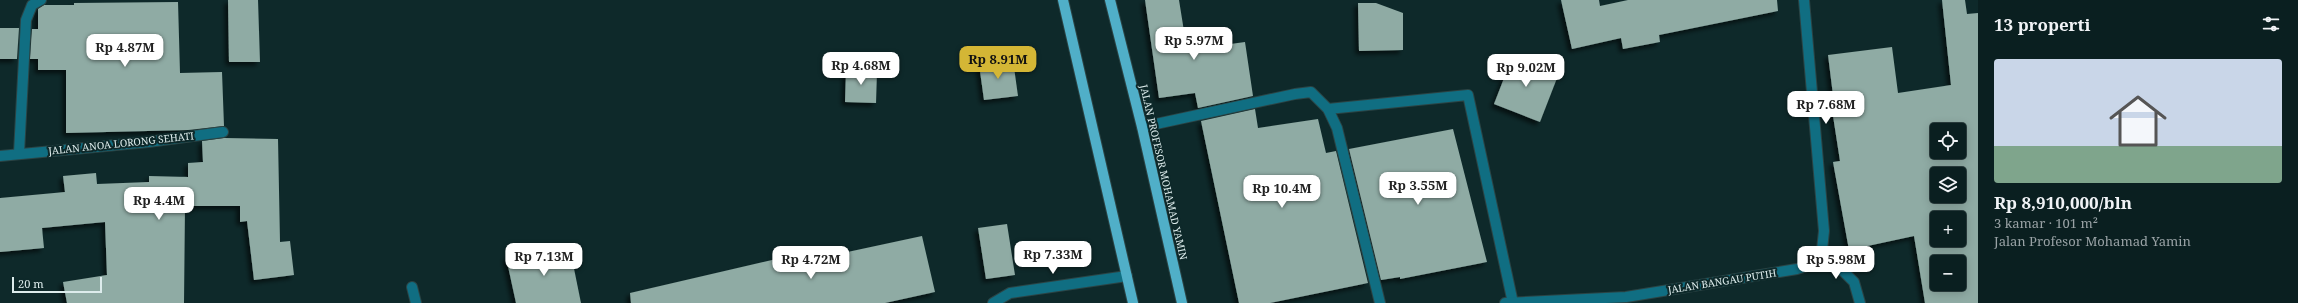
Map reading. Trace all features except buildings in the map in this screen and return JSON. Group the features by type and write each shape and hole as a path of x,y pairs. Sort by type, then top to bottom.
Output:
{"main road":[{"path":"1063,0 1133,303"},
{"name":"JALAN PROFESOR MOHAMAD YAMIN","path":"1110,0 1142,127 1182,303"}],"street":[{"path":"19,153 26,20 32,5 41,0"},
{"path":"1804,0 1824,230 1822,250 1854,282 1860,303"},
{"path":"1142,127 1295,94 1311,92 1328,109 1337,128 1380,303"},
{"path":"1328,109 1468,95 1513,303"},
{"name":"JALAN ANOA LORONG SEHATI","path":"0,156 148,142 223,132"},
{"name":"JALAN BANGAU PUTIH","path":"1506,303 1626,300 1797,269 1814,264 1822,250"},
{"path":"993,303 1010,293 1127,276"},
{"path":"412,287 416,303"}]}
